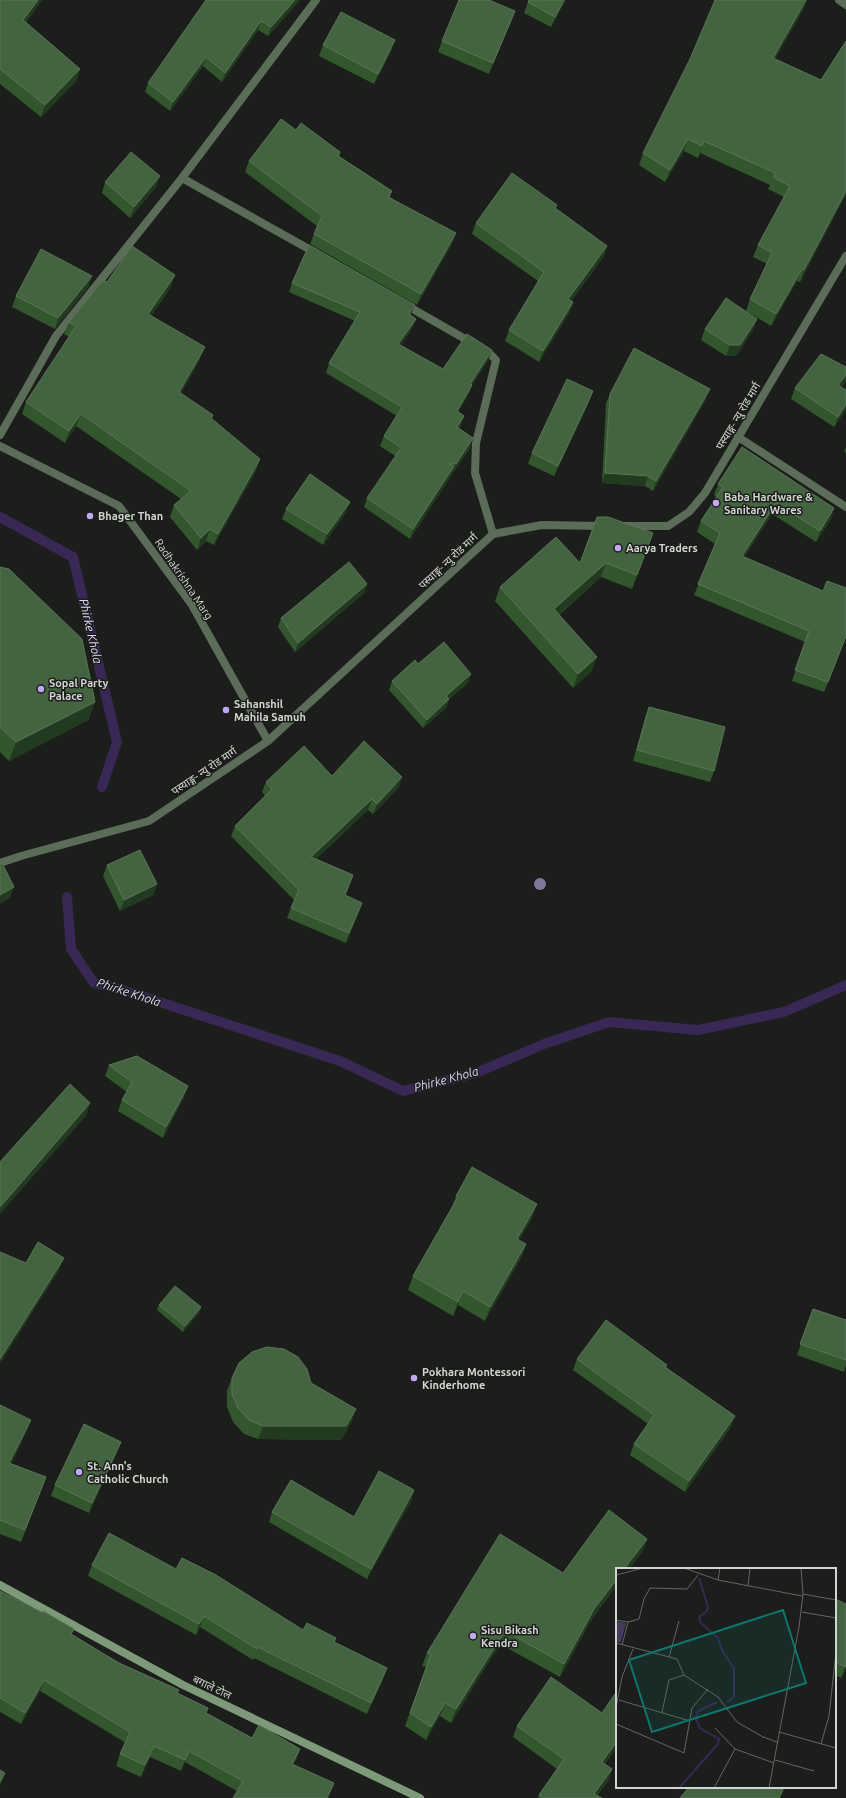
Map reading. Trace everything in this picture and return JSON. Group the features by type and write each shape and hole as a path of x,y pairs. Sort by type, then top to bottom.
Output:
{"main road":[{"name":"बगाले टोल","path":"0,1585 183,1685 420,1798"}],"street":[{"path":"0,435 56,336 182,178 316,0"},
{"path":"839,0 846,5"},
{"path":"182,178 324,258"},
{"name":"पस्याङ्ग- न्यु रोड मार्ग","path":"0,863 149,821 268,741 493,534 542,525 668,526 688,512 705,493 846,256"},
{"path":"399,301 488,352 496,360 476,443 475,457 475,473 493,534"},
{"path":"738,437 846,507"},
{"name":"Radhakrishna Marg","path":"0,446 119,506 192,605 268,741"}],"building":[{"path":"0,0 38,0 23,20 80,69 45,105 0,69"},
{"path":"206,0 295,0 271,27 261,21 225,73 206,57 173,102 148,83"},
{"path":"459,0 489,0 515,11 493,63 442,41"},
{"path":"529,0 564,0 555,17 528,2"},
{"path":"715,0 806,0 773,58 821,80 846,41 846,191 804,270 802,269 776,314 750,299 772,253 758,245 790,186 773,177 775,173 704,141 702,146 688,139 670,170 643,153 690,59"},
{"path":"341,12 395,40 378,74 323,45"},
{"path":"281,119 296,130 301,123 340,152 338,156 392,191 388,197 456,233 421,294 314,234 322,216 249,161"},
{"path":"131,152 160,176 134,207 105,182"},
{"path":"512,173 557,205 555,208 607,246 568,299 573,302 543,351 509,330 544,272 476,223"},
{"path":"309,245 415,305 409,314 416,319 398,344 443,369 467,334 492,350 470,384 472,385 457,411 464,416 457,427 473,438 456,464 449,464 454,466 413,529 367,498 401,448 384,436 402,407 329,363 360,312 292,283"},
{"path":"132,246 175,275 148,314 205,347 179,392 213,415 211,418 260,459 218,534 210,529 201,538 174,505 191,491 81,414 69,431 26,402 76,326 69,322 103,280 107,282"},
{"path":"41,249 92,276 58,318 16,296"},
{"path":"726,298 757,319 740,345 730,345 705,329"},
{"path":"634,348 710,389 656,481 648,476 605,473 610,394"},
{"path":"821,354 846,367 846,375 838,385 846,390 846,404 838,417 795,388"},
{"path":"567,379 593,391 558,466 532,453"},
{"path":"742,447 834,508 820,531 776,503 742,556 823,591 827,581 846,588 846,636 828,682 795,670 809,631 698,584 720,533 701,521 723,487 718,484"},
{"path":"310,474 350,502 327,534 286,509"},
{"path":"597,517 608,517 653,533 637,575 606,563 554,609 597,657 578,674 500,587 556,537 580,563"},
{"path":"349,562 367,584 298,643 281,618"},
{"name":"Sopal Party Palace","path":"0,567 9,569 82,639 95,702 16,742 0,727"},
{"path":"444,642 471,674 446,696 449,699 427,720 392,681 415,660 418,664"},
{"path":"649,707 725,727 714,771 637,750"},
{"path":"364,741 402,777 377,804 372,799 311,857 353,875 345,895 362,903 349,933 291,908 299,890 235,826 272,789 266,782 304,746 332,776"},
{"path":"140,850 157,884 124,900 107,865"},
{"path":"2,863 14,887 0,895 0,864"},
{"path":"137,1056 188,1086 166,1127 122,1100 132,1082 109,1065"},
{"path":"70,1084 90,1103 0,1207 0,1162"},
{"path":"472,1167 537,1204 517,1239 526,1244 490,1307 463,1291 458,1302 413,1276 458,1197 456,1196"},
{"path":"38,1242 64,1258 0,1359 0,1252 26,1263"},
{"path":"175,1286 201,1307 185,1326 159,1305"},
{"path":"813,1309 846,1320 846,1360 800,1344"},
{"path":"606,1320 667,1365 665,1367 735,1416 689,1481 634,1444 654,1415 577,1359"},
{"path":"267,1347 284,1349 298,1357 307,1369 311,1383 356,1409 346,1426 263,1426 249,1420 238,1408 232,1394 232,1378 239,1363 252,1352"},
{"path":"0,1405 31,1420 9,1463 46,1477 25,1530 0,1520"},
{"path":"84,1424 121,1442 92,1503 55,1485"},
{"path":"379,1471 414,1490 371,1569 272,1512 291,1480 354,1517"},
{"path":"609,1510 647,1539 625,1568 616,1568 616,1580 594,1609 564,1664 505,1631 456,1709 445,1703 431,1727 410,1713 431,1654 427,1653 500,1534 563,1573"},
{"path":"109,1533 176,1569 182,1558 216,1575 303,1630 307,1623 336,1638 334,1642 387,1668 371,1703 258,1647 257,1649 204,1616 199,1624 92,1565"},
{"path":"0,1591 43,1613 43,1611 74,1629 71,1634 119,1663 179,1690 177,1693 208,1708 206,1713 252,1738 259,1725 300,1749 292,1764 334,1783 327,1798 233,1798 243,1781 189,1751 185,1760 154,1746 145,1765 120,1754 130,1732 44,1680 25,1713 0,1698"},
{"path":"836,1599 846,1604 845,1667 836,1662"},
{"path":"551,1677 602,1713 616,1692 616,1742 602,1762 612,1769 594,1794 602,1798 543,1798 539,1795 564,1759 517,1726"},
{"path":"0,1770 5,1773 0,1782"},
{"path":"688,1788 743,1788 746,1790 747,1788 784,1788 779,1798 680,1798"}],"waterway":[{"name":"Phirke Khola","path":"0,517 73,557 117,742 102,787"},
{"name":"Phirke Khola","path":"67,897 71,949 94,983 129,992 340,1061 403,1091 476,1073 544,1044 609,1022 698,1030 784,1012 846,985"}],"place":[{"name":"Baba Hardware & Sanitary Wares","path":"716,503"},
{"name":"Bhager Than","path":"90,516"},
{"name":"Aarya Traders","path":"618,548"},
{"name":"Sopal Party Palace","path":"41,689"},
{"name":"Sahanshil Mahila Samuh","path":"226,710"},
{"name":"Pokhara Montessori Kinderhome","path":"414,1378"},
{"name":"St. Ann's Catholic Church","path":"79,1472"},
{"name":"Sisu Bikash Kendra","path":"473,1636"}]}
